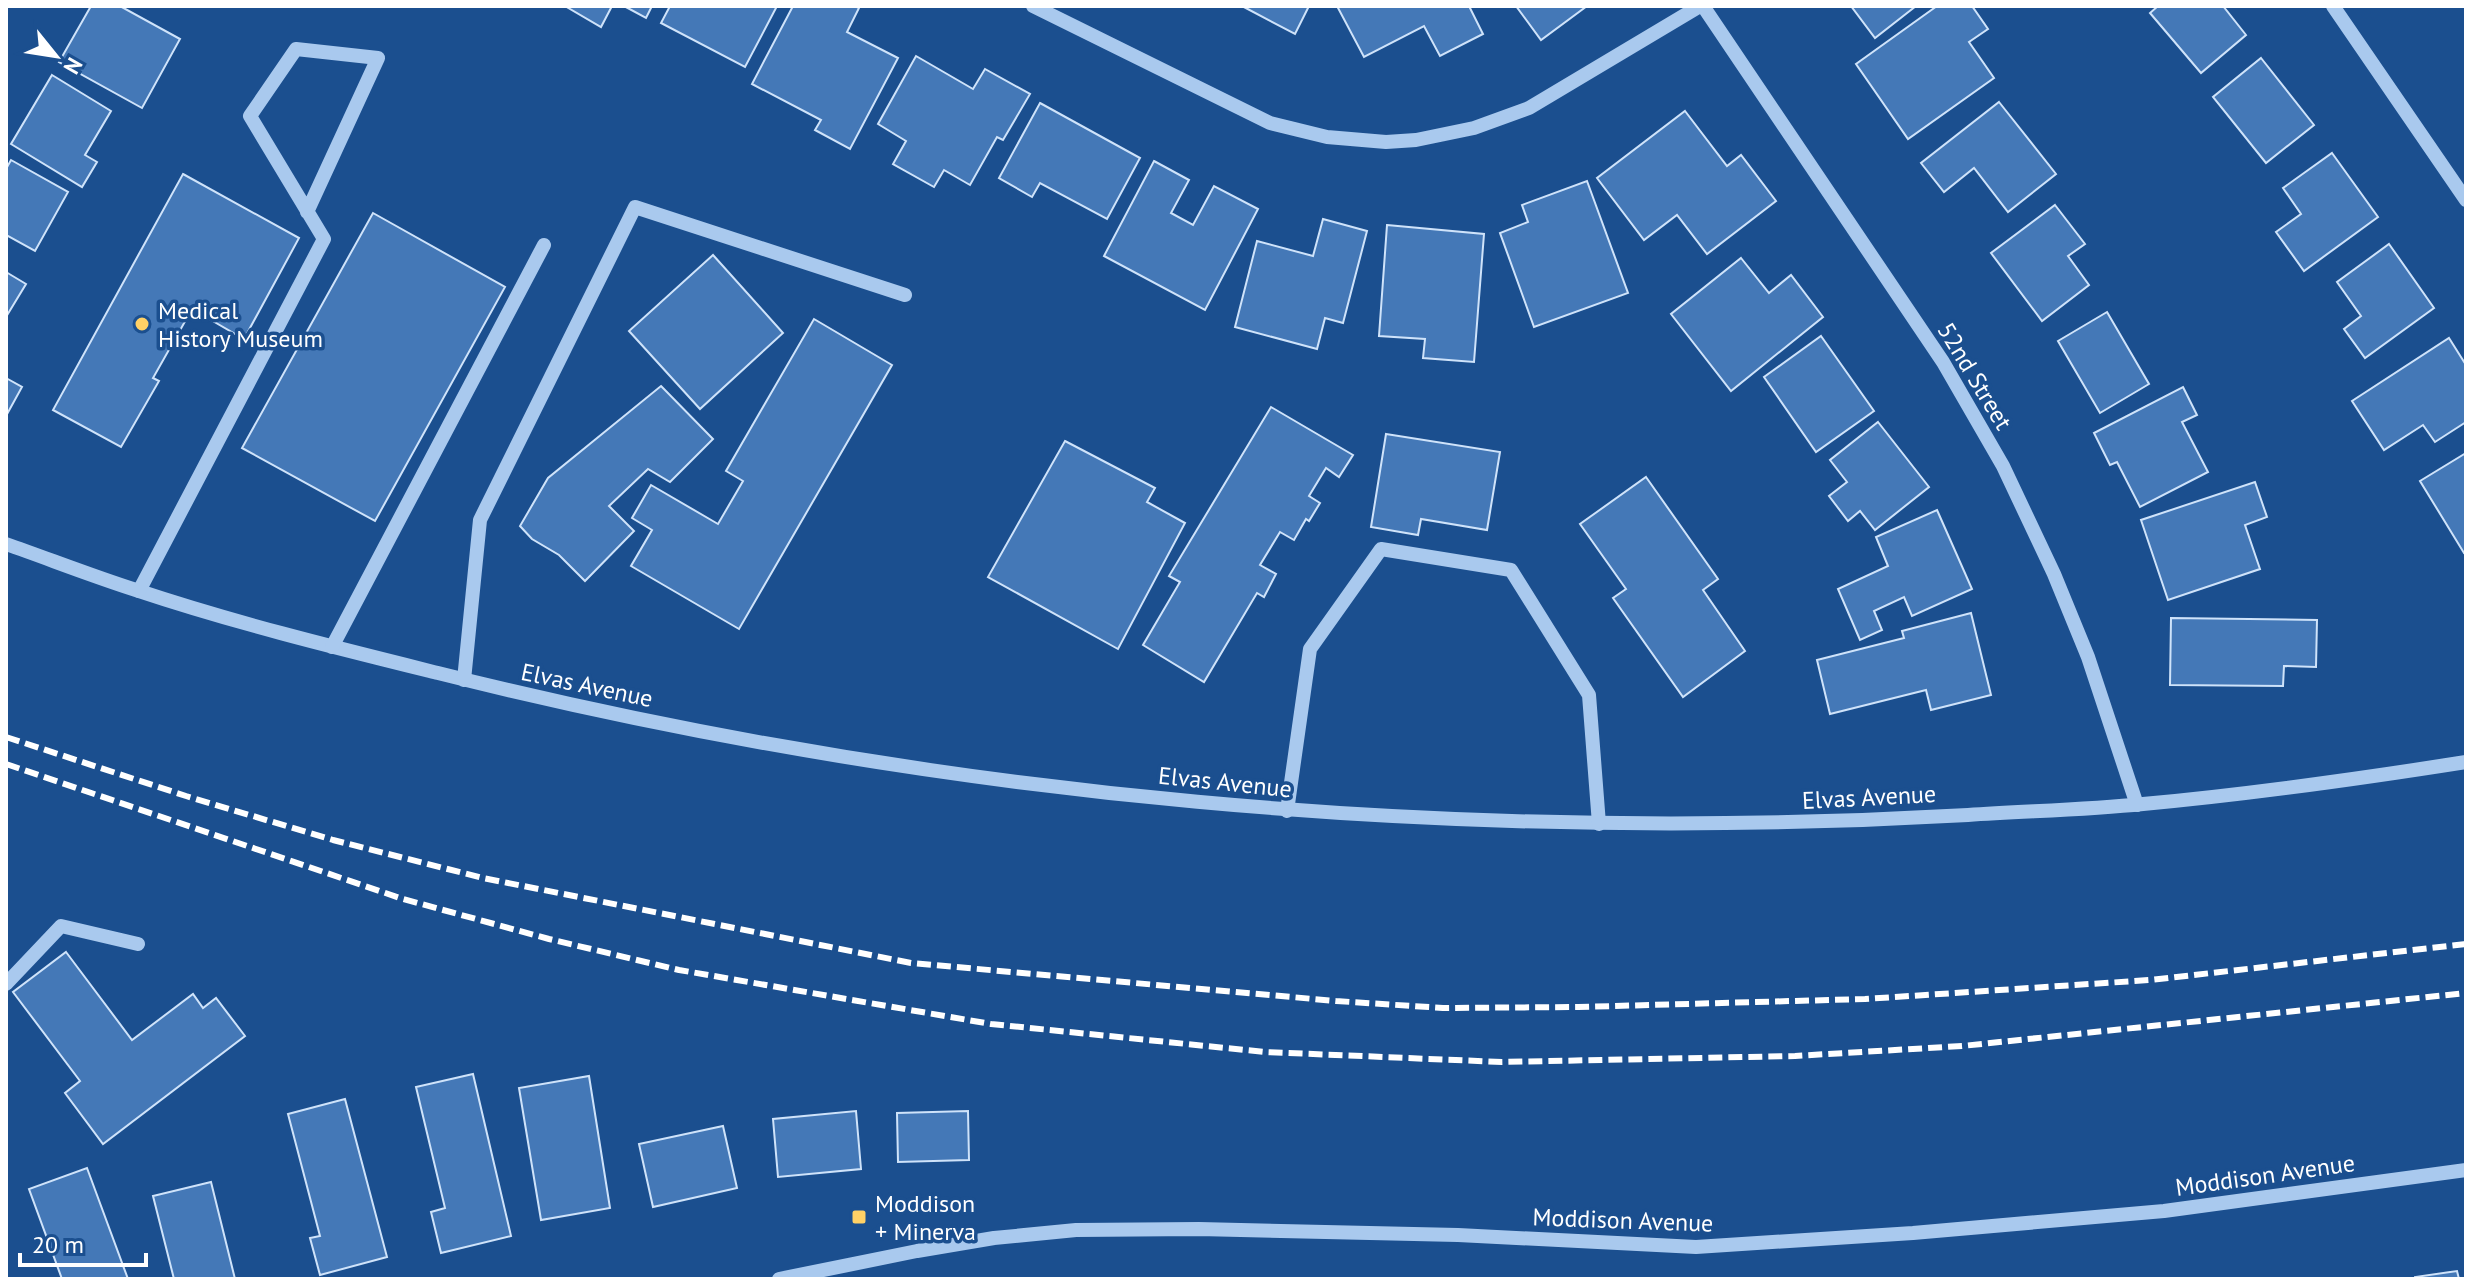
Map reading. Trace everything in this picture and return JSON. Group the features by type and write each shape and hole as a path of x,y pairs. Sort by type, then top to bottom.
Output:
{"street":[{"path":"1033,6 1270,123 1327,137 1386,142 1416,140 1474,128 1529,108 1702,6"},
{"name":"52nd Street","path":"1702,6 1943,362 2003,466 2054,574 2088,657 2137,805"},
{"path":"2333,6 2466,200"},
{"path":"139,591 324,239 307,212 250,116 296,49 378,58 307,212"},
{"path":"464,680 480,520 635,207 905,295"},
{"path":"332,647 544,245"},
{"name":"Elvas Avenue","path":"6,544 139,591 332,647 574,707 840,757 1019,783 1287,811 1599,824 1828,823 2137,805 2321,785 2466,762"},
{"path":"1287,811 1310,649 1381,549 1511,570 1589,695 1599,824"},
{"path":"6,984 61,926 138,944"},
{"name":"Moddison Avenue","path":"781,1279 994,1238 1076,1230 1199,1229 1458,1235 1696,1247 1913,1233 2164,1211 2466,1170"}],"building":[{"path":"91,6 120,6 180,39 142,108 59,62"},
{"path":"565,6 612,6 601,27"},
{"path":"624,6 652,6 646,18"},
{"path":"670,6 777,6 745,67 661,23"},
{"path":"793,6 855,6 859,8 847,32 898,58 850,149 815,130 821,120 752,84"},
{"path":"1242,6 1309,6 1295,34"},
{"path":"1337,6 1469,6 1483,34 1440,56 1424,26 1364,57"},
{"path":"1516,6 1587,6 1541,40"},
{"path":"1851,6 1916,6 1875,38"},
{"path":"1937,6 1972,6 1988,29 1969,42 1994,78 1908,139 1856,64"},
{"path":"2158,6 2223,6 2246,35 2201,73 2150,13"},
{"path":"916,56 973,89 985,69 1030,94 1003,140 997,137 970,185 944,170 934,187 893,164 906,141 878,124"},
{"path":"2261,58 2314,125 2266,163 2213,97"},
{"path":"52,75 111,111 85,155 97,162 82,187 11,144"},
{"path":"1999,102 2056,174 2008,212 1974,168 1944,192 1921,163"},
{"path":"1040,103 1140,158 1107,219 1040,183 1032,197 999,178"},
{"path":"1685,111 1727,166 1741,155 1776,201 1707,254 1677,215 1644,240 1597,178"},
{"path":"2332,153 2378,217 2304,271 2276,232 2301,214 2283,188"},
{"path":"11,160 68,192 35,251 6,235 6,169"},
{"path":"1154,161 1189,180 1171,213 1193,225 1214,186 1258,209 1205,310 1104,256"},
{"name":"Medical History Museum","path":"183,174 299,238 244,339 192,309 153,378 159,381 121,447 53,410"},
{"path":"1587,181 1628,293 1534,327 1500,233 1528,222 1522,205"},
{"path":"2055,205 2085,244 2068,256 2089,285 2042,321 1991,253"},
{"path":"373,213 505,287 375,521 242,448"},
{"path":"1323,219 1367,231 1343,323 1325,318 1317,349 1235,327 1257,241 1313,256"},
{"path":"1387,225 1484,234 1474,362 1423,358 1425,339 1379,336"},
{"path":"2389,244 2434,308 2365,358 2344,329 2361,316 2337,282"},
{"path":"713,255 783,333 700,409 629,331"},
{"path":"1741,258 1769,293 1791,275 1823,317 1731,391 1671,314"},
{"path":"6,272 26,284 6,317"},
{"path":"2107,312 2149,384 2100,413 2058,341"},
{"path":"814,319 892,365 739,629 631,566 652,530 632,518 651,485 718,524 743,481 726,471"},
{"path":"1821,336 1874,411 1816,452 1764,377"},
{"path":"2449,338 2466,365 2466,422 2435,442 2423,425 2384,450 2352,401"},
{"path":"6,378 22,387 6,416"},
{"path":"661,386 713,439 670,482 648,469 609,506 634,531 585,581 559,555 532,539 520,526 548,478"},
{"path":"2183,387 2197,415 2182,422 2208,472 2140,507 2117,462 2110,465 2094,433"},
{"path":"1271,407 1353,455 1339,477 1326,468 1309,496 1320,503 1294,540 1280,532 1260,565 1276,574 1264,597 1257,593 1204,682 1143,645 1180,582 1169,576"},
{"path":"1878,422 1929,487 1875,530 1860,511 1848,521 1829,496 1847,482 1830,460"},
{"path":"1386,434 1500,452 1487,530 1421,519 1418,535 1371,527"},
{"path":"1065,441 1155,488 1147,502 1185,523 1118,649 988,577"},
{"path":"2466,453 2466,552 2464,553 2420,481"},
{"path":"1646,477 1718,579 1703,590 1745,651 1683,697 1613,598 1626,589 1580,524"},
{"path":"2255,482 2267,517 2245,525 2260,569 2168,600 2141,520"},
{"path":"1937,510 1972,589 1912,616 1904,597 1874,611 1882,630 1860,640 1838,589 1888,566 1876,537"},
{"path":"1971,613 1991,695 1931,710 1926,690 1830,714 1817,660 1904,638 1902,631"},
{"path":"2171,618 2317,620 2316,667 2284,666 2283,686 2170,685"},
{"path":"66,952 132,1040 193,994 203,1008 216,998 245,1036 103,1144 65,1093 80,1081 13,992"},
{"path":"473,1074 511,1236 441,1253 431,1212 445,1208 416,1087"},
{"path":"589,1076 610,1208 541,1220 519,1088"},
{"path":"345,1099 387,1257 320,1275 310,1238 320,1236 288,1114"},
{"path":"856,1111 861,1169 778,1177 773,1119"},
{"path":"968,1111 969,1160 898,1162 897,1113"},
{"path":"723,1126 737,1188 653,1207 639,1144"},
{"path":"87,1168 128,1279 62,1279 29,1189"},
{"path":"211,1182 235,1279 174,1279 153,1196"},
{"path":"2457,1271 2459,1279 2415,1279 2415,1277"}],"railway":[{"path":"6,737 333,840 483,878 911,963 1336,1001 1443,1008 1865,999 2150,980 2466,944"},
{"path":"6,764 403,899 679,970 991,1024 1265,1052 1502,1062 1795,1056 1962,1046 2466,993"}],"place":[{"name":"Medical History Museum","path":"142,324"},
{"name":"Moddison + Minerva","path":"859,1217"}]}
